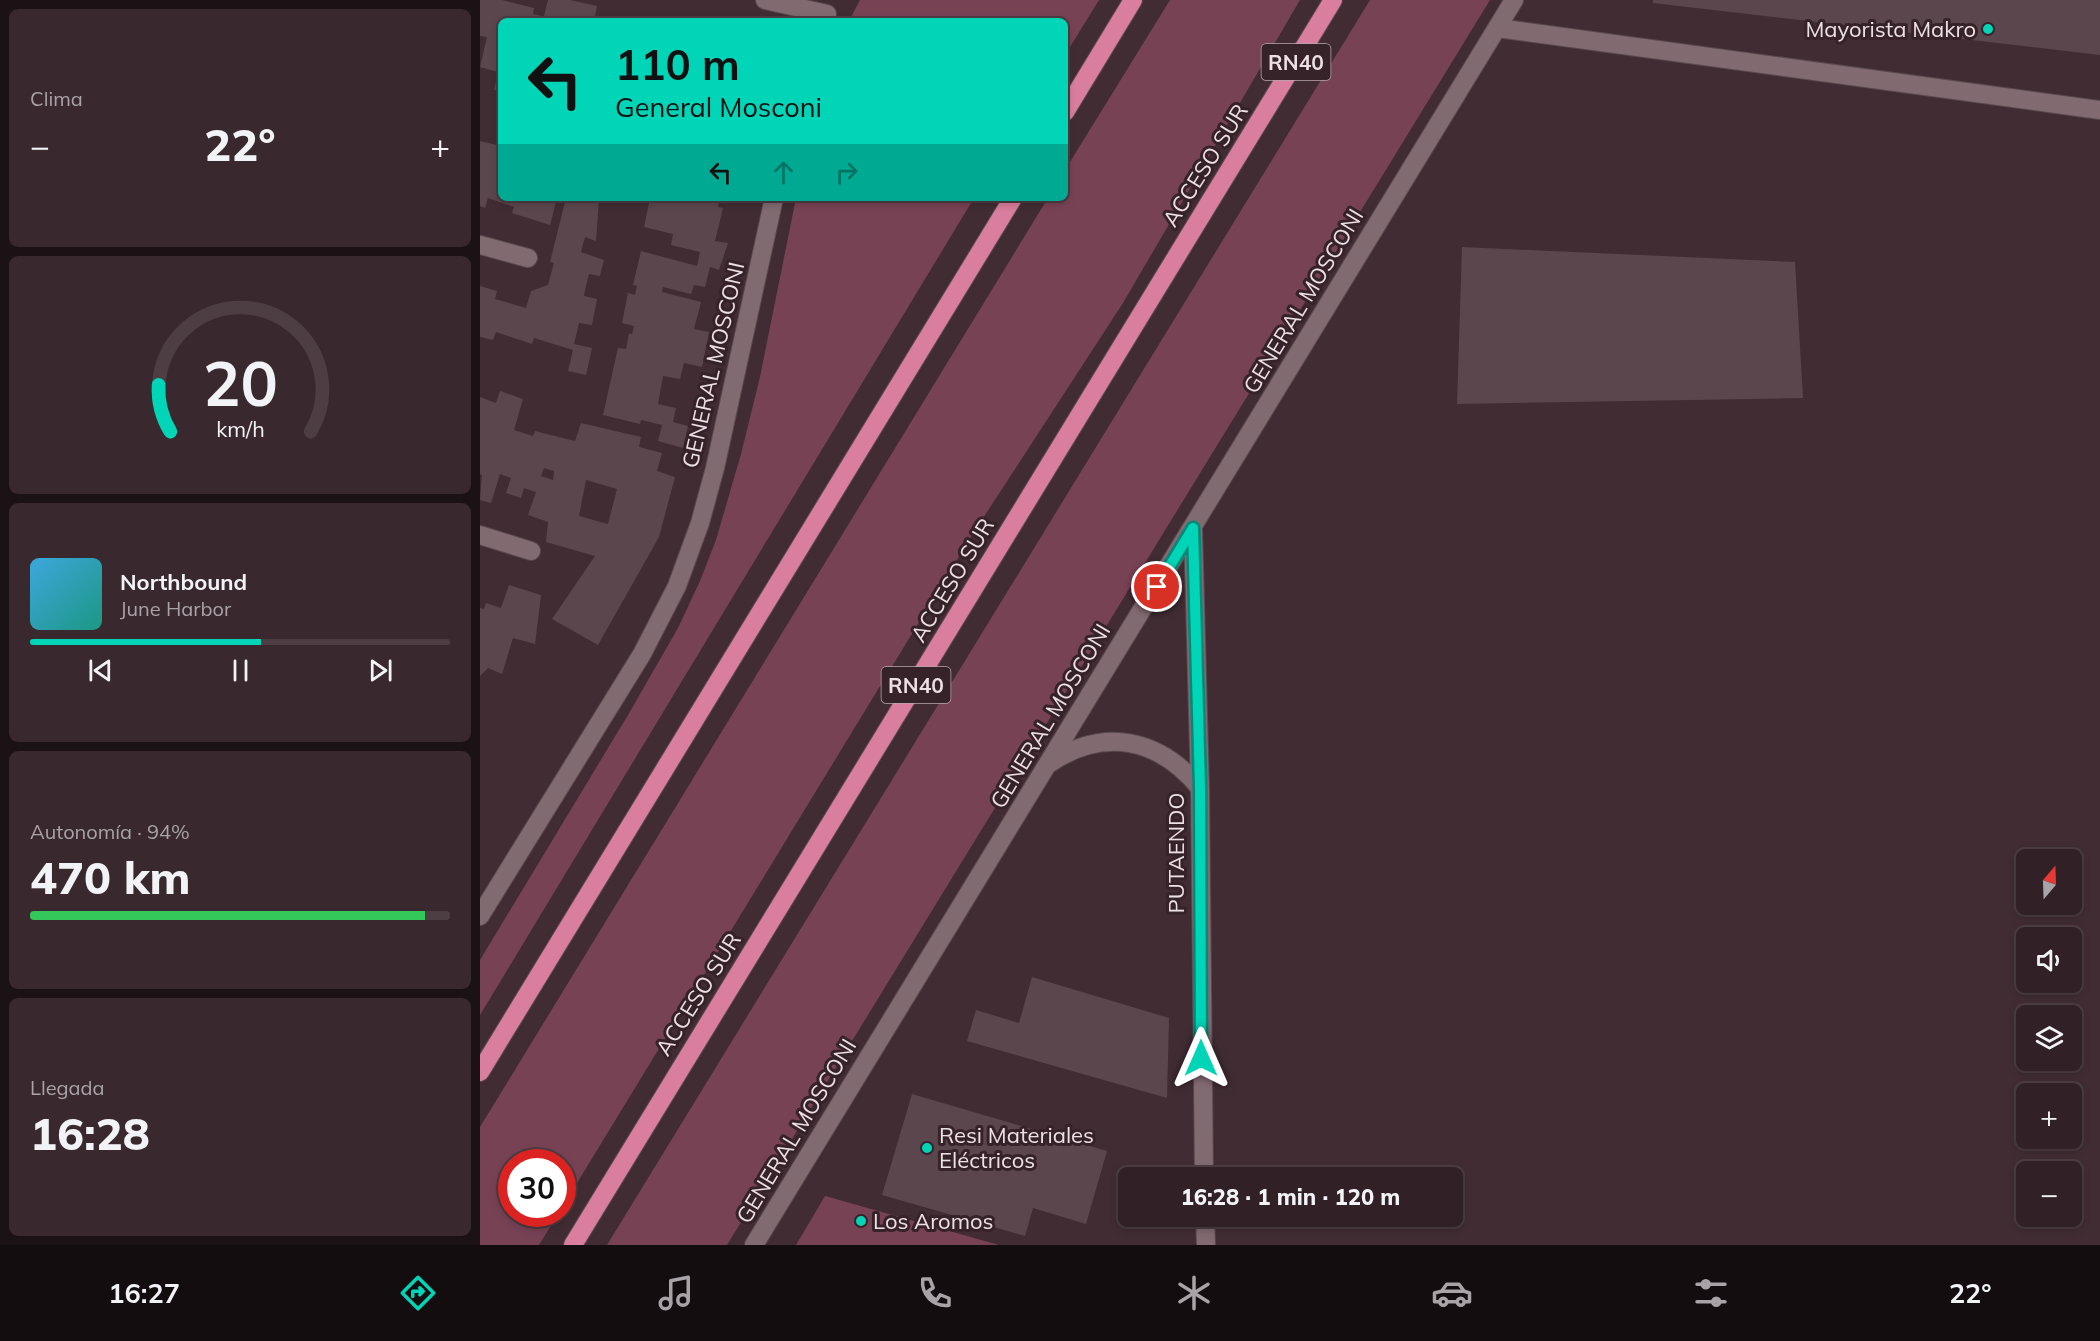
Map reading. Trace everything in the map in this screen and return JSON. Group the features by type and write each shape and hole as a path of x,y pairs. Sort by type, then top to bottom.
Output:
{"highway":[{"path":"1068,107 1133,0"},
{"name":"ACCESO SUR","path":"573,1245 1333,0"},
{"path":"480,1072 1011,201"}],"street":[{"path":"765,0 828,12"},
{"name":"GENERAL MOSCONI","path":"754,1245 1514,0"},
{"path":"1497,28 2100,110"},
{"name":"GENERAL MOSCONI","path":"480,916 642,654 681,578 700,523 715,468 773,201"},
{"path":"480,245 528,258"},
{"name":"PUTAENDO","path":"1193,528 1200,788 1204,1167"},
{"path":"480,535 531,551"},
{"path":"1049,764 1082,746 1101,742 1129,743 1157,751 1173,760 1200,788"},
{"path":"1205,1227 1206,1245"}],"shaded area":[{"path":"860,0 1099,0 1068,50 1068,18 851,18"},
{"path":"1170,0 1300,0 1123,303 974,532 576,1185 576,1149 498,1149 498,1227 550,1227 539,1245 480,1245 480,1127 1046,201 1068,201 1068,165"},
{"path":"1370,0 1490,0 727,1245 607,1245"},
{"path":"795,201 972,201 480,1015 480,960 628,715 678,628 700,581 716,540 760,377"},
{"name":"Los Aromos","path":"825,1196 999,1245 796,1245"}],"building":[{"path":"480,0 502,0 534,8 533,14 542,16 544,16 548,0 570,0 597,6 595,18 498,18 498,72 480,67 487,37 480,36"},
{"name":"Mayorista Makro","path":"1653,0 2100,0 2100,55 1653,3"},
{"path":"498,72 498,91 494,90"},
{"path":"480,141 498,145 498,201 556,201 550,225 512,213 514,207 488,198 485,208 480,206"},
{"path":"565,201 599,201 596,241 585,237 581,252 604,260 600,276 589,274 585,290 584,296 597,299 592,325 579,323 574,344 592,348 586,375 568,371 573,350 534,338 532,344 496,332 493,340 480,337 480,286 497,291 495,299 526,308 531,291 548,285 554,263 550,262"},
{"path":"649,201 719,201 718,207 723,208 715,241 728,243 719,270 710,267 705,287 694,285 691,294 663,287 662,292 701,302 694,329 709,332 702,367 684,363 680,379 663,376 658,404 676,408 673,422 688,426 683,448 658,441 662,425 641,420 640,424 603,415 618,348 626,349 629,334 632,334 634,326 622,323 628,293 635,295 637,286 633,285 641,251 697,266 700,252 671,245 673,234 644,227"},
{"path":"1462,247 1795,262 1803,398 1457,404"},
{"path":"500,391 523,399 514,430 533,436 535,431 575,441 581,423 641,437 639,447 662,453 657,471 675,477 659,537 598,645 552,619 595,556 546,542 548,522 528,515 536,492 524,488 521,498 506,493 511,478 500,474 491,503 480,500 482,475 480,474 480,397 496,403","holes":["544,468 554,471 553,480 541,476","586,480 617,489 608,524 579,516"]},
{"path":"509,585 541,595 535,644 513,638 502,674 488,668 480,676 480,608 484,609 486,603 501,608"},
{"path":"1032,977 1169,1018 1167,1098 967,1041 976,1010 1019,1023"},
{"path":"912,1094 1107,1151 1086,1224 1033,1208 1025,1236 882,1195"}],"place":[{"name":"Mayorista Makro","path":"1988,29"},
{"name":"Resi Materiales Eléctricos","path":"927,1148"},
{"name":"Los Aromos","path":"861,1221"}],"route":[{"path":"1157,587 1193,528 1200,788 1201,1058"}]}
